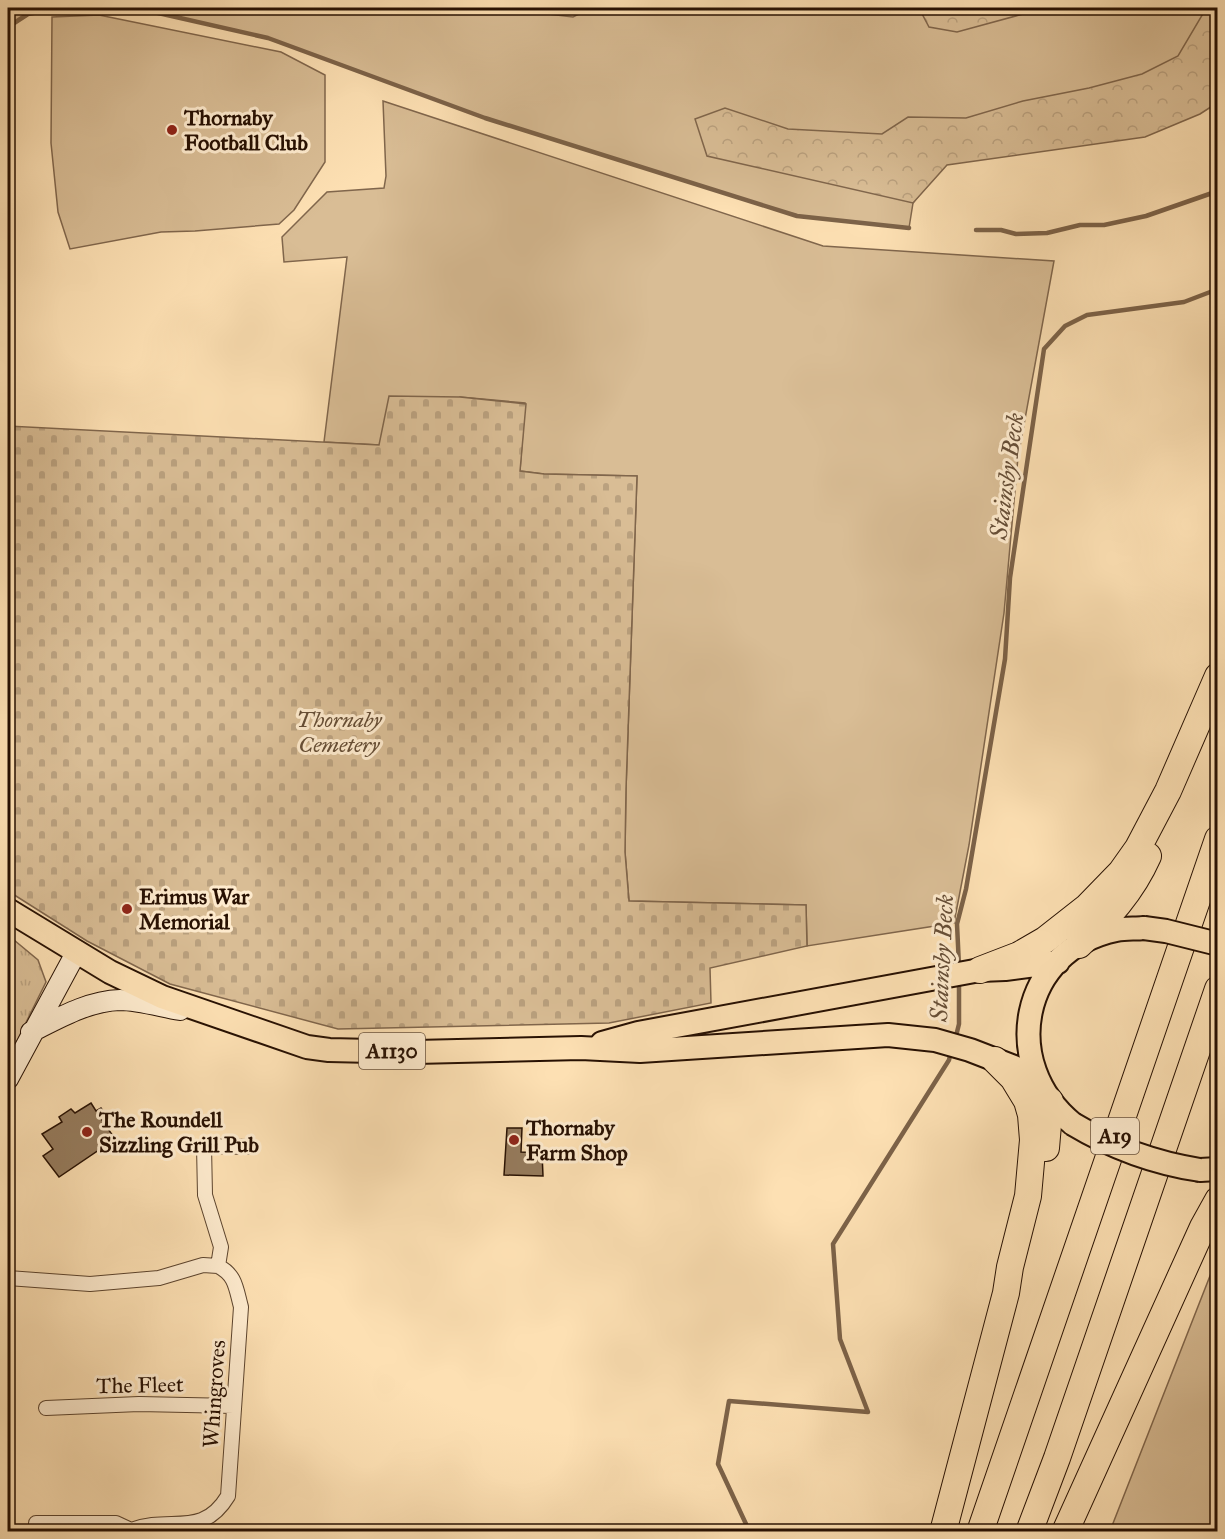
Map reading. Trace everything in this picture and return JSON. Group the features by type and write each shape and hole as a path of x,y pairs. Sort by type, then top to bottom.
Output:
{"highway":[{"path":"976,971 1019,955 1045,940 1087,907 1121,872 1138,848 1168,791 1218,676"},
{"path":"1079,945 1124,900 1141,873 1162,820 1168,791"},
{"name":"A19","path":"980,1532 1218,839"},
{"name":"A19","path":"1029,1532 1057,1458 1218,989"},
{"path":"943,1532 1006,1293 1010,1267 1028,1196 1034,1140 1031,1115 1027,1101 1012,1078 995,1060"},
{"path":"1028,1196 1040,1169 1047,1140 1046,1095"},
{"path":"1065,1532 1203,1227 1218,1200"}],"main road":[{"name":"A1130","path":"8,910 110,972 162,998 307,1047 329,1050 416,1052 581,1048 640,1051 888,1035 935,1040 970,1050 1014,1067 1046,1095"},
{"path":"1209,1170 1162,1163 1129,1153 1073,1124 1046,1095 1031,1065 1028,1042 1032,1002 1042,981 1058,962 1079,945 1117,929 1144,928 1218,944"},
{"name":"A1130","path":"581,1048 638,1033 976,971 1039,966 1058,962"}],"street":[{"path":"8,1078 77,951"},
{"path":"31,1032 67,1014 97,1003 121,1000 210,1015"},
{"path":"8,1278 90,1284 159,1278 203,1265 218,1266 221,1247 205,1195 204,1146 251,1147"},
{"name":"Whingroves","path":"36,1523 116,1523 131,1531 141,1526 199,1526 220,1510 228,1496 241,1307 233,1279 228,1271 218,1266"},
{"name":"The Fleet","path":"46,1408 139,1404 234,1406"}],"green space":[{"path":"8,8 59,8 28,14 8,27"},
{"path":"136,8 1217,8 1217,82 954,150 913,203 909,228 797,216 485,118 268,38"},
{"path":"498,8 591,8 573,17"},
{"path":"919,8 1045,8 957,32 929,27"},
{"path":"1202,8 1217,8 1217,103 1200,114 1145,137 947,165 913,203 707,156 695,119 725,108 788,129 882,134 908,117 966,118 1023,101 1089,88 1142,74 1178,56 1204,12"},
{"path":"99,15 281,52 325,75 325,162 294,210 279,224 161,232 70,249 58,212 51,143 52,17"},
{"path":"383,101 823,246 1054,261 1018,457 1004,613 969,845 954,923 807,946 806,905 629,901 625,852 626,789 637,476 544,474 520,471 525,403 460,397 380,445 324,442 347,257 284,262 282,237 327,192 384,188 386,176"},
{"name":"Thornaby Cemetery","path":"389,396 460,397 526,404 520,471 544,474 637,476 626,789 625,852 629,901 806,905 807,946 710,968 711,1003 609,1023 338,1029 170,984 87,941 8,891 8,426 379,445"},
{"path":"8,935 38,960 46,982 8,1059"},
{"path":"1217,1258 1217,1531 1110,1531"}],"building":[{"name":"The Roundell Sizzling Grill Pub","path":"91,1103 96,1111 101,1108 107,1117 102,1120 115,1139 59,1177 43,1156 53,1149 42,1134 62,1122 59,1117 71,1109 75,1113"},
{"name":"Thornaby Farm Shop","path":"507,1128 522,1128 521,1152 542,1153 543,1176 504,1175"}],"waterway":[{"path":"8,27 28,14 59,8"},
{"path":"136,8 268,38 485,118 797,216 909,228"},
{"path":"976,230 1001,230 1016,234 1047,233 1080,225 1104,225 1146,216 1218,191"},
{"name":"Stainsby Beck","path":"959,966 957,924 966,889 1005,659 1010,578 1044,349 1065,326 1087,315 1184,302 1218,289"},
{"name":"Stainsby Beck","path":"955,1040 959,1024 959,980"},
{"name":"Stainsby Beck","path":"747,1532 746,1524 718,1464 729,1401 868,1412 840,1339 833,1244 949,1060 951,1051"}],"place":[{"name":"Thornaby Football Club","path":"172,130"},
{"name":"Erimus War Memorial","path":"127,909"},
{"name":"The Roundell Sizzling Grill Pub","path":"87,1132"},
{"name":"Thornaby Farm Shop","path":"514,1140"}]}
